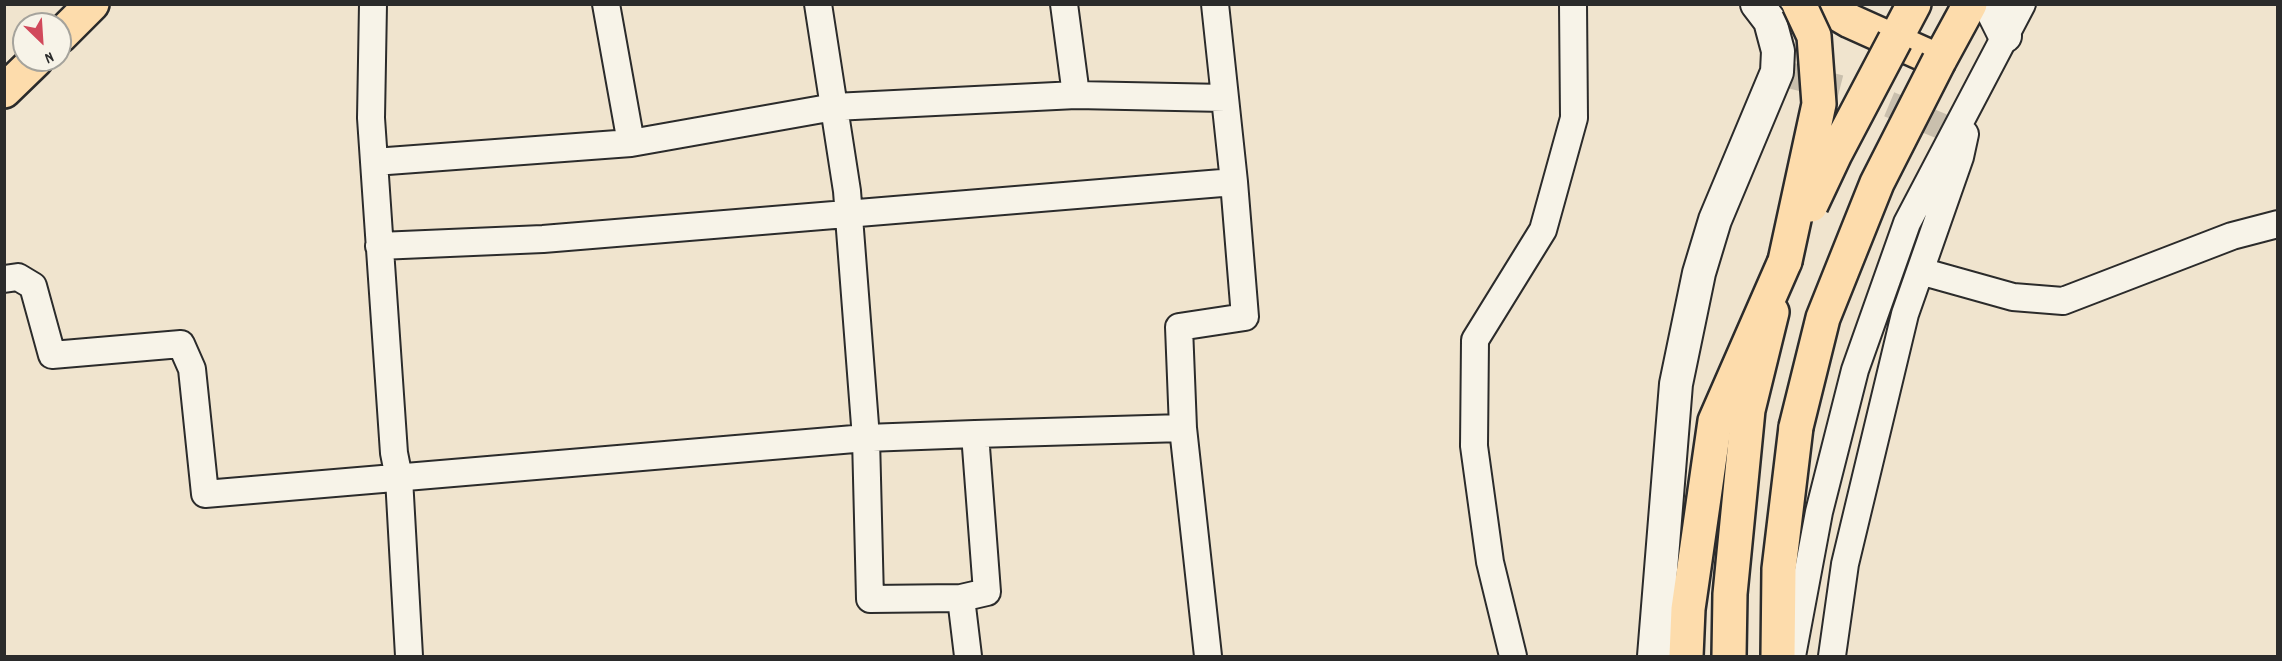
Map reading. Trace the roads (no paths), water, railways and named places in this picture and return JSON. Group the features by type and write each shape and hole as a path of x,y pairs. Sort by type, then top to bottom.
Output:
{"main road":[{"path":"72,24 92,4"},
{"path":"1729,657 1730,594 1748,410 1785,261 1819,104 1814,36 1799,4"},
{"path":"1821,4 1850,21 1939,61"},
{"path":"1686,657 1688,609 1715,421 1835,154 1914,4"},
{"path":"1778,657 1779,569 1796,427 1823,318 1877,183 1970,4"},
{"path":"4,91 24,72"}],"street":[{"path":"373,4 371,118 394,453 399,478 409,657"},
{"path":"606,4 631,143"},
{"path":"818,4 849,213 866,438 870,599 961,598 987,592 975,434"},
{"path":"1064,4 1076,95"},
{"path":"1208,657 1183,428 1179,327 1245,317 1234,182 1215,4"},
{"path":"1513,657 1490,562 1474,446 1475,340 1543,230 1574,118 1573,4"},
{"path":"1654,657 1676,384 1699,273 1715,220 1777,72 1778,51 1770,21 1757,4"},
{"path":"1989,4 2005,36"},
{"path":"1792,657 1819,512 1855,370 1907,223 2022,4"},
{"path":"374,162 631,143 834,107 1076,95 1225,98"},
{"path":"1832,657 1845,564 1905,314 1960,157 1974,96"},
{"path":"379,246 543,239 1234,182"},
{"path":"1920,271 2013,297 2063,301 2232,236 2277,224"},
{"path":"4,279 18,277 33,286 52,355 181,344 192,369 205,494 866,438 1183,428"},
{"path":"961,598 968,657"}],"tunnel":[{"path":"1777,72 1867,95 1955,132"}]}
